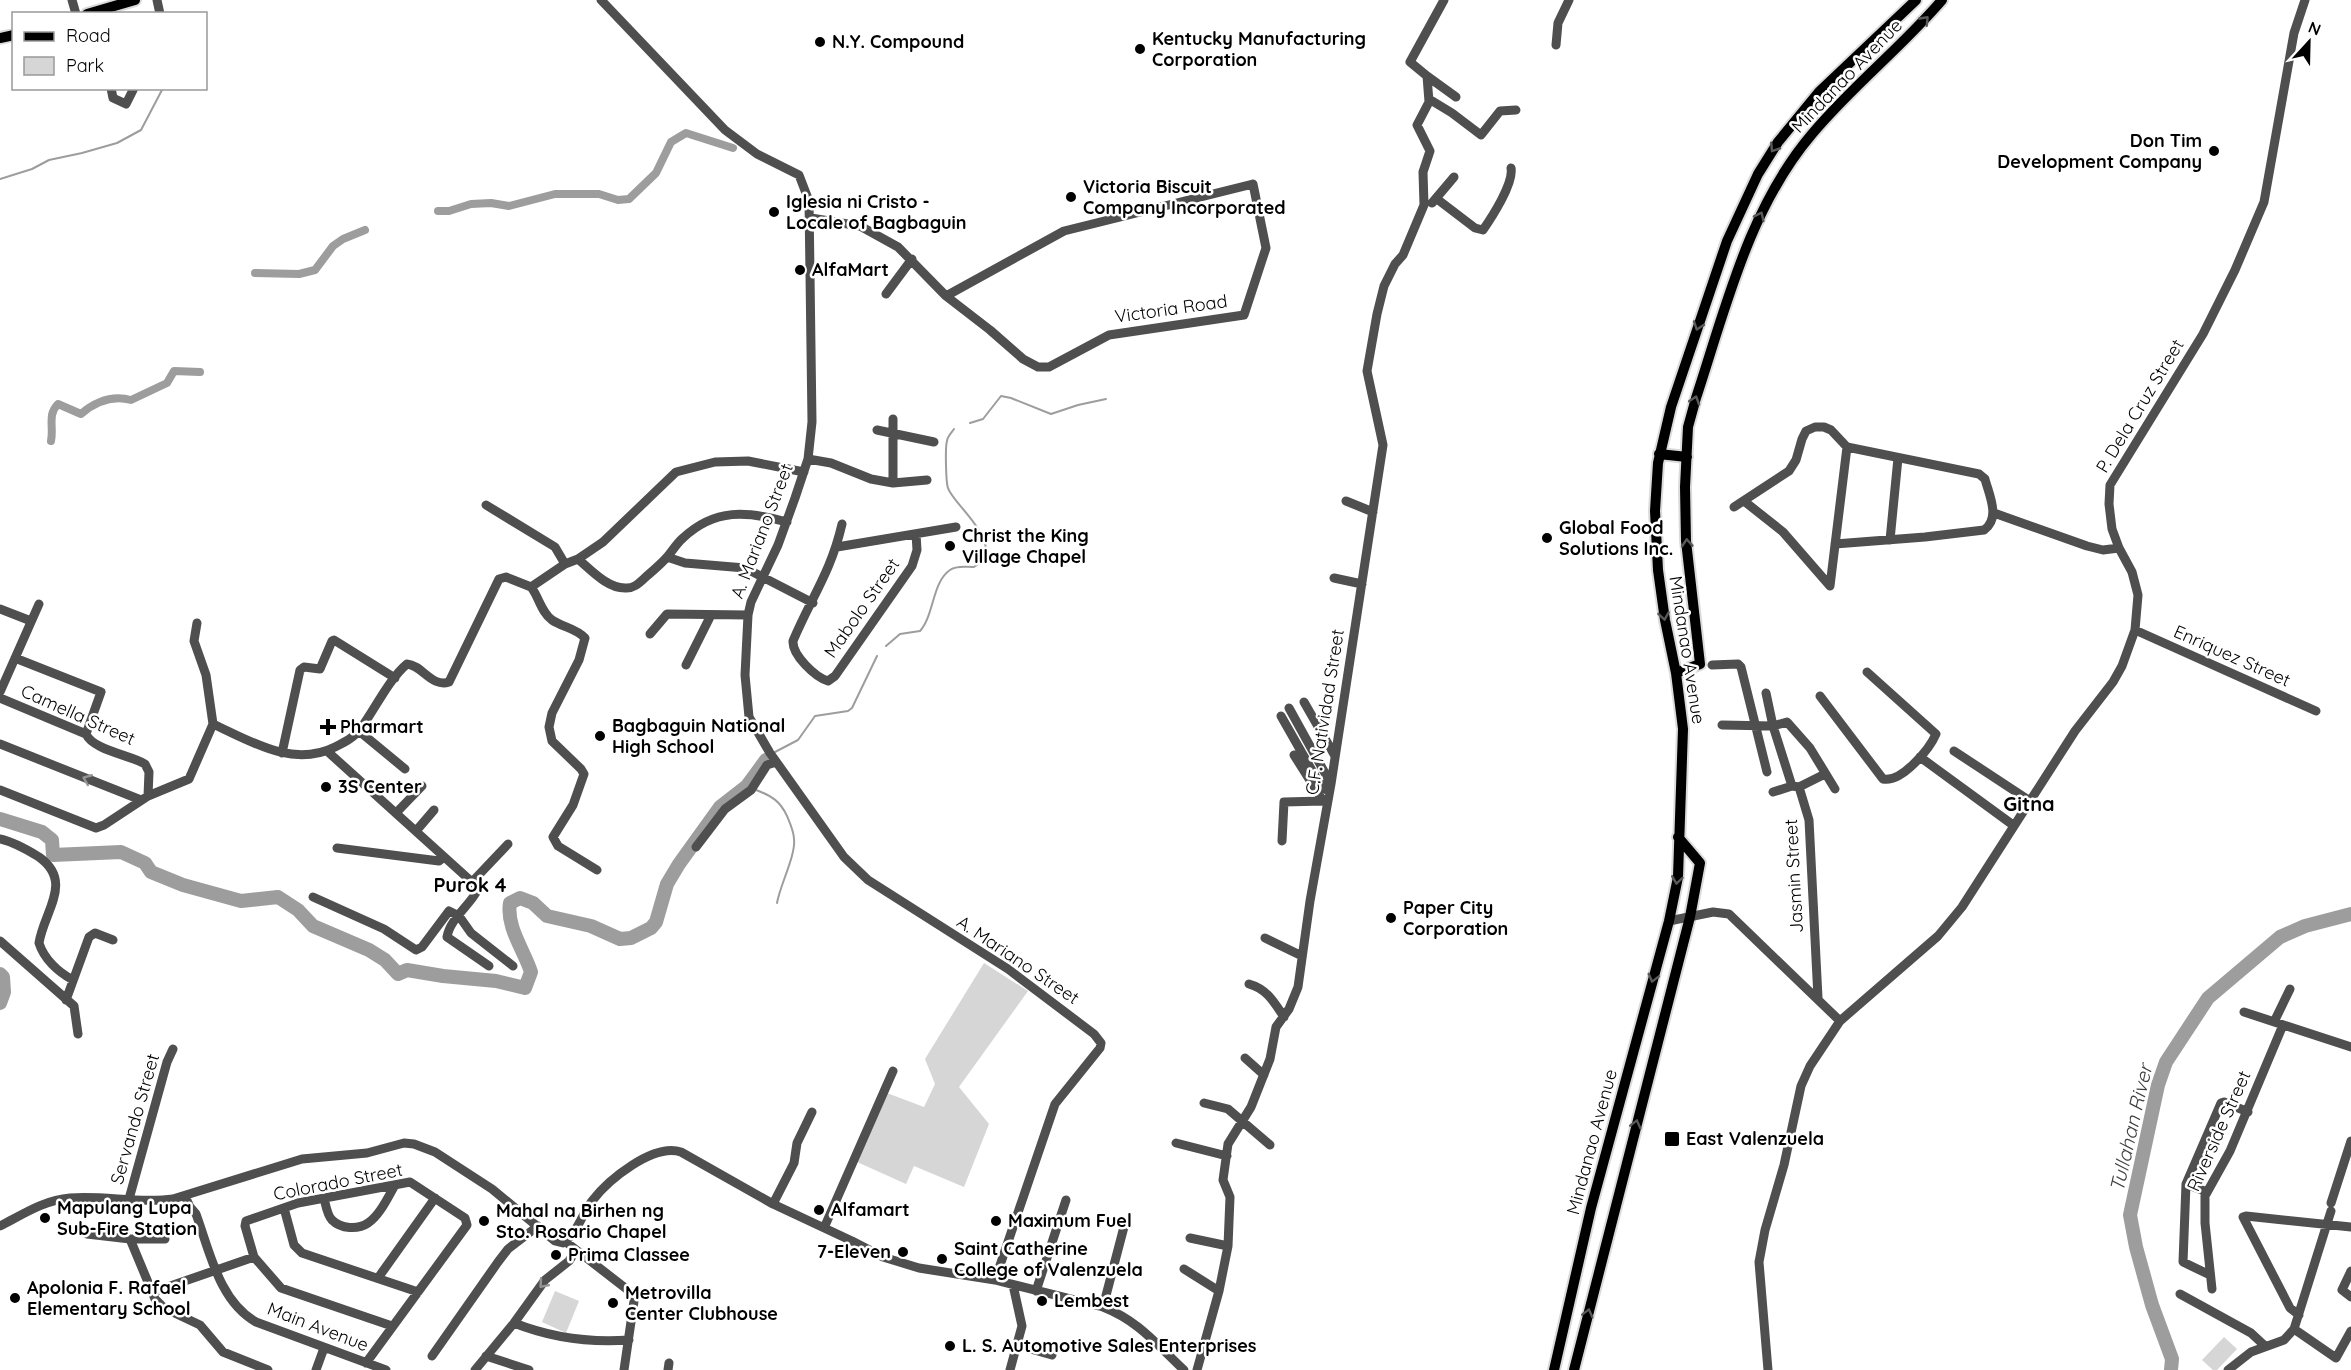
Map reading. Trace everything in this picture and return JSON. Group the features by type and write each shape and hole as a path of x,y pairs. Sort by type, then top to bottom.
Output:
{"main road":[{"path":"94,12 135,0"},
{"name":"Mindanao Avenue","path":"1554,1370 1591,1208 1669,921 1678,877 1683,729 1658,570 1656,511 1659,454 1671,407 1726,241 1745,200 1778,142 1819,92 1916,0"},
{"name":"Mindanao Avenue","path":"1676,673 1700,664 1686,541 1685,487 1688,427 1691,412 1758,219 1780,177 1812,134 1942,0"},
{"path":"1856,58 1870,73"},
{"path":"1659,454 1687,457"},
{"name":"Mindanao Avenue","path":"1574,1370 1690,917 1700,863 1678,837"},
{"path":"1642,1022 1661,1027"},
{"path":"1578,1267 1598,1271"}],"street":[{"name":"A. Mariano Street","path":"601,0 725,130 756,154 799,175 807,192 811,218 812,422 808,459 787,522 751,602 748,615 746,700 753,727 844,857 868,880 1008,969 1063,1009 1101,1042 1100,1048 1056,1104 995,1280"},
{"path":"1444,0 1410,60 1412,65 1456,97"},
{"path":"1556,45 1558,23 1569,0"},
{"name":"P. Dela Cruz Street","path":"1768,1370 1758,1273 1761,1244 1777,1193 1801,1086 1810,1066 1840,1021 1938,936 1962,907 2075,731 2113,682 2122,666 2135,630 2138,595 2132,572 2119,548 2110,517 2110,485 2203,334 2235,270 2264,202 2294,33 2305,0"},
{"name":"C.F. Natividad Street","path":"1197,1370 1219,1291 1228,1246 1230,1197 1223,1180 1228,1143 1251,1107 1273,1051 1276,1027 1295,999 1383,446 1367,371 1384,286 1395,264 1403,255 1424,206 1424,172 1430,151 1417,125 1429,99 1427,76"},
{"path":"111,90 113,98 126,104 133,90"},
{"path":"1429,99 1481,135 1500,111 1516,110"},
{"path":"1437,199 1475,228 1483,230 1506,190 1512,174 1511,168"},
{"path":"1424,206 1437,199 1454,177"},
{"name":"Victoria Road","path":"811,218 860,226 898,247 946,296 1023,359 1038,367 1049,367 1109,335 1244,315 1266,248 1253,184 1064,231 946,296"},
{"path":"886,294 912,259"},
{"path":"893,419 893,483"},
{"path":"1734,507 1794,466 1806,431 1815,427 1831,430 1847,447 1979,474 1985,479 1994,513 1990,526 1978,532 1835,544"},
{"path":"877,430 934,442"},
{"path":"1744,501 1783,532 1830,586 1847,447"},
{"path":"1890,540 1898,458"},
{"path":"808,459 831,464 871,479 893,483 927,480"},
{"path":"531,588 565,564 578,559 603,542 666,480 681,470 715,462 748,461 804,471"},
{"path":"1346,501 1373,512"},
{"path":"486,505 528,528 555,547 565,564"},
{"path":"1994,513 2087,546 2103,550 2119,548"},
{"path":"578,559 596,575 626,589 636,586 667,557 682,539 712,518 753,514 787,522"},
{"path":"667,557 685,563 745,568 813,603 837,547 842,524"},
{"path":"837,547 956,527"},
{"name":"Mabolo Street","path":"813,603 792,645 796,653 819,677 828,681 835,676 912,566 917,550 916,534"},
{"path":"213,724 282,753 304,756 327,751 348,740 359,730 403,667 410,663 437,682 449,682 500,579 506,578 531,588 547,616 582,634 585,638 579,660 550,720 549,734 552,741 561,753 584,774 573,805 553,837 558,846 597,870"},
{"path":"1334,578 1362,584"},
{"path":"0,692 39,604"},
{"path":"0,609 31,621"},
{"path":"650,634 661,619 668,614 748,615"},
{"path":"686,665 711,615"},
{"path":"0,790 96,828 145,798 189,779 213,724 206,675 194,641 197,623"},
{"name":"Enriquez Street","path":"2135,630 2316,711"},
{"path":"282,753 300,670 304,667 320,669 332,641 334,640 395,678"},
{"path":"15,658 101,692 86,734"},
{"path":"1712,665 1738,664 1741,667 1767,772"},
{"path":"1820,696 1883,778 1890,780 1897,777 1920,758 1932,742 1935,733 1867,672"},
{"name":"Jasmin Street","path":"1766,693 1773,726 1809,820 1818,998"},
{"name":"Camella Street","path":"0,698 86,734 97,744 145,764 149,772 145,798"},
{"path":"1304,702 1335,756"},
{"path":"1289,708 1328,795"},
{"path":"1281,716 1328,795"},
{"path":"1722,725 1773,726 1787,722 1810,748 1835,789"},
{"path":"359,730 405,769"},
{"path":"0,744 145,798"},
{"path":"327,751 472,882 477,891 448,932 447,937 489,966"},
{"path":"1954,751 2030,801"},
{"path":"1294,755 1328,795"},
{"path":"696,847 699,835 719,810 751,789 774,758"},
{"path":"1920,758 2013,825"},
{"path":"1773,792 1796,786 1825,774"},
{"path":"396,813 422,786"},
{"path":"1282,841 1284,802 1328,795"},
{"path":"416,831 434,810"},
{"path":"0,839 18,845 52,868 56,882 39,943 43,953 54,967 73,980"},
{"path":"472,882 508,844"},
{"path":"337,848 439,861 444,857"},
{"path":"313,897 384,929 416,950 422,947 449,911 459,916 471,933 513,966"},
{"path":"1669,921 1713,912 1729,914 1840,1021"},
{"path":"66,1000 88,938 95,933 113,940"},
{"path":"1265,938 1302,956"},
{"path":"0,941 75,1010 78,1034"},
{"path":"1249,984 1260,988 1269,996 1284,1017"},
{"name":"Riverside Street","path":"2212,1289 2204,1202 2248,1112 2290,989"},
{"path":"2244,1012 2351,1047"},
{"name":"Servando Street","path":"129,1199 167,1062 173,1049"},
{"path":"1245,1058 1264,1075"},
{"path":"824,1228 893,1071"},
{"path":"2210,1275 2183,1262 2186,1184 2221,1103 2224,1102 2248,1112"},
{"path":"1204,1103 1225,1108 1270,1145"},
{"path":"773,1204 794,1163 797,1143 812,1112"},
{"path":"0,1226 58,1200 70,1198 159,1201 190,1195 302,1159 367,1154 404,1143 414,1144 426,1147 463,1170 508,1201 555,1241 566,1242 633,1294 634,1301 624,1370"},
{"path":"1176,1143 1227,1156"},
{"path":"2228,1370 2246,1355 2284,1340 2294,1329 2328,1224 2350,1145"},
{"path":"566,1242 592,1201 610,1181 631,1166 670,1149 681,1152 773,1204 898,1263 941,1273 995,1280 1103,1306 1132,1320 1185,1370"},
{"name":"Colorado Street","path":"254,1257 245,1226 246,1221 324,1198 410,1182 465,1218 467,1223 362,1365"},
{"path":"2186,1184 2207,1192"},
{"path":"324,1198 332,1220 350,1227 360,1227 369,1223 377,1214 395,1185"},
{"name":"Main Avenue","path":"190,1195 216,1270 231,1299 247,1317 362,1365 386,1370"},
{"path":"378,1278 435,1198"},
{"path":"1036,1291 1066,1200"},
{"path":"284,1208 294,1245 298,1250 418,1292"},
{"path":"2299,1315 2290,1308 2243,1218 2246,1216 2351,1227"},
{"path":"1103,1306 1125,1223"},
{"path":"432,1356 508,1249 538,1226"},
{"path":"87,1234 130,1239 165,1239"},
{"path":"1190,1238 1228,1246"},
{"path":"130,1239 155,1299 164,1308 200,1325 223,1352 268,1370"},
{"path":"475,1370 514,1323 545,1280 569,1261 576,1250"},
{"path":"153,1292 254,1257 281,1288 392,1326"},
{"path":"1184,1269 1219,1291"},
{"path":"2351,1271 2342,1290 2351,1297"},
{"path":"1010,1370 1022,1326 1013,1285"},
{"path":"2180,1294 2251,1333 2265,1346"},
{"path":"514,1323 568,1339 602,1342 629,1340"},
{"path":"2294,1329 2336,1358 2351,1331"},
{"path":"1017,1345 1052,1355"},
{"path":"316,1370 324,1348"},
{"path":"486,1356 530,1370"}],"green space":[{"path":"984,963 1028,991 959,1087 989,1124 964,1187 914,1166 906,1184 857,1162 887,1093 924,1107 935,1084 925,1059"},
{"path":"555,1291 579,1301 566,1333 542,1322"},
{"path":"2224,1337 2237,1349 2217,1370 2213,1370 2202,1360"}],"waterway":[{"path":"0,179 32,169 49,160 117,143 141,130 162,90"},
{"path":"438,211 449,211 471,204 491,203 509,206 555,194 599,194 618,200 629,199 656,173 671,142 686,133 733,148"},
{"path":"255,273 299,274 315,270 333,246 365,230"},
{"path":"51,441 52,417 58,404 81,414 92,406 111,399 131,400 167,383 174,371 200,372"},
{"path":"970,423 983,419 1001,396 1051,414 1106,399"},
{"path":"886,646 900,634 920,631 925,625 944,575 952,568 974,567 983,558 986,548 983,537 948,488 946,445 954,429"},
{"path":"775,752 798,740 815,716 848,711 852,708 877,656"},
{"path":"747,786 766,760"},
{"path":"0,819 42,832 52,840 53,855 121,852 145,863 151,872 183,885 241,901 278,897 298,910 313,926 369,950 385,960 398,974 407,970 496,981 525,988 531,972 513,930 509,912 510,903 520,898 533,903 547,916 591,926 620,939 631,938 651,928 656,922 667,884 720,807 747,786 750,787"},
{"path":"756,790 778,803 787,816 793,833 793,853 777,903"},
{"name":"Tullahan River","path":"2171,1370 2172,1359 2152,1305 2130,1215 2158,1085 2166,1062 2208,998 2280,937 2305,926 2351,914"},
{"path":"0,974 3,977 4,992 0,1003"}],"place":[{"name":"N.Y. Compound","path":"820,42"},
{"name":"Kentucky Manufacturing Corporation","path":"1140,49"},
{"name":"Don Tim Development Company","path":"2214,151"},
{"name":"Victoria Biscuit Company Incorporated","path":"1071,197"},
{"name":"Iglesia ni Cristo - Locale of Bagbaguin","path":"774,212"},
{"name":"AlfaMart","path":"800,270"},
{"name":"Global Food Solutions Inc.","path":"1547,538"},
{"name":"Christ the King Village Chapel","path":"950,546"},
{"name":"Pharmart","path":"328,727"},
{"name":"Bagbaguin National High School","path":"600,736"},
{"name":"3S Center","path":"326,787"},
{"name":"Paper City Corporation","path":"1391,918"},
{"name":"East Valenzuela","path":"1672,1139"},
{"name":"Alfamart","path":"819,1210"},
{"name":"Mapulang Lupa Sub-Fire Station","path":"45,1218"},
{"name":"Mahal na Birhen ng Sto. Rosario Chapel","path":"484,1221"},
{"name":"Maximum Fuel","path":"996,1221"},
{"name":"7-Eleven","path":"903,1252"},
{"name":"Prima Classee","path":"556,1255"},
{"name":"Saint Catherine College of Valenzuela","path":"942,1259"},
{"name":"Apolonia F. Rafael Elementary School","path":"15,1298"},
{"name":"Lembest","path":"1042,1301"},
{"name":"Metrovilla Center Clubhouse","path":"613,1303"},
{"name":"L. S. Automotive Sales Enterprises","path":"950,1346"}],"district":[{"name":"Gitna","path":"2029,804"},
{"name":"Purok 4","path":"470,885"}]}
